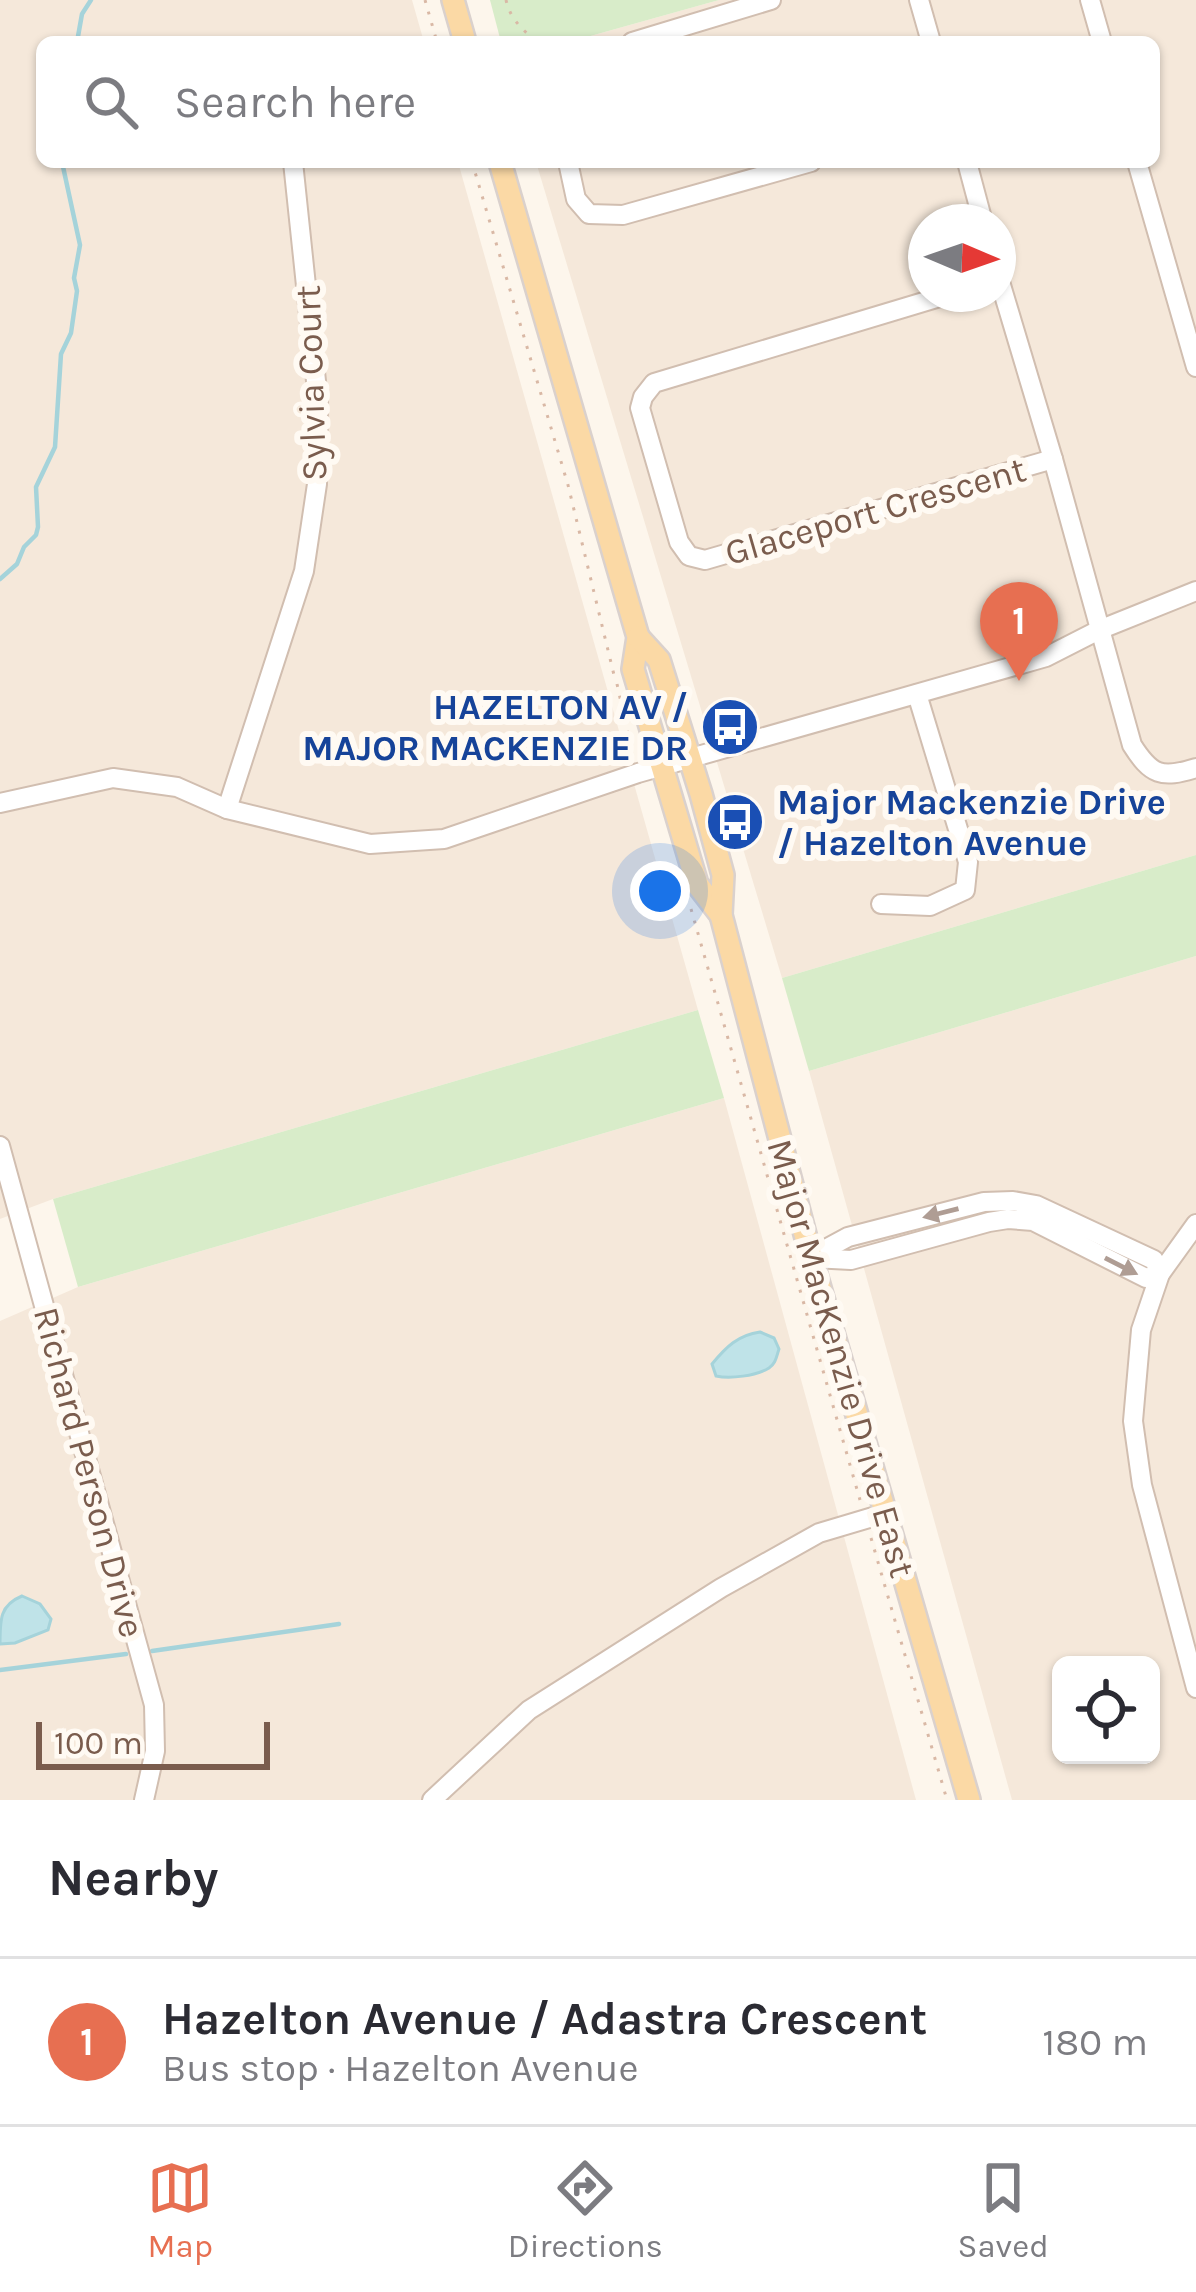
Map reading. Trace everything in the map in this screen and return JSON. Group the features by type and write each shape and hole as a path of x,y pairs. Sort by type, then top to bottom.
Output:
{"main road":[{"path":"453,0 463,36"},
{"name":"Major MacKenzie Drive East","path":"502,168 638,637 633,669 697,884 721,915"},
{"name":"Major MacKenzie Drive East","path":"638,637 659,660 690,759 723,875 721,915 875,1516 969,1800"}],"street":[{"path":"652,36 771,0"},
{"path":"919,0 929,36"},
{"path":"1090,0 1100,36"},
{"name":"Sylvia Court","path":"227,808 304,571 316,484 318,400 294,168"},
{"path":"569,168 577,199 589,214 602,216 623,215 790,168"},
{"path":"969,168 978,204"},
{"path":"1139,168 1196,367"},
{"name":"Glaceport Crescent","path":"908,306 654,382 640,409 680,542 689,556 705,560 1053,459"},
{"path":"1008,312 1132,745 1149,770 1165,774 1196,768"},
{"path":"0,803 113,778 176,787 227,808 370,844 444,839 662,767 1046,657 1196,591"},
{"path":"881,904 930,906 965,890 968,877 968,862 917,694"},
{"name":"Richard Person Drive","path":"0,1146 154,1705 155,1751 144,1800"},
{"path":"811,1258 844,1238 986,1212 1013,1201 1036,1205 1154,1260 1160,1274"},
{"path":"1196,1224 1160,1274 1141,1330 1133,1421 1142,1485 1196,1688"},
{"path":"432,1800 529,1711 722,1588 819,1533 875,1516"}],"path":[{"path":"425,0 435,36"},
{"path":"506,0 518,26 530,36"},
{"path":"474,168 568,484 631,748"},
{"path":"689,904 875,1516 947,1800"}],"shaded area":[{"path":"0,0 412,0 422,36 36,36 36,168 460,168 698,1010 53,1199 0,1219"},
{"path":"719,0 1196,0 1196,855 782,978 538,168 1160,168 1160,36 590,36"},
{"path":"1196,956 1196,1800 1012,1800 809,1071"},
{"path":"724,1098 916,1800 0,1800 0,1321 78,1287"}],"green space":[{"path":"490,0 719,0 590,36 499,36"},
{"path":"1196,855 1196,956 809,1071 782,978"},
{"path":"698,1010 724,1098 78,1287 53,1199"}],"water":[{"path":"760,1332 774,1338 779,1349 771,1366 750,1375 716,1376 712,1364 722,1352"},
{"path":"22,1596 40,1604 51,1619 48,1630 0,1644 3,1614"}],"waterway":[{"path":"78,36 82,14 91,0"},
{"path":"0,579 17,564 36,535 36,487 55,447 61,354 71,333 80,245 63,168"},
{"path":"152,1651 339,1624"},
{"path":"0,1670 126,1654"}],"place":[{"name":"Hazelton Avenue / Adastra Crescent","path":"1019,681"},
{"name":"HAZELTON AV / MAJOR MACKENZIE DR","path":"730,727"},
{"name":"Major Mackenzie Drive / Hazelton Avenue","path":"735,822"}]}
